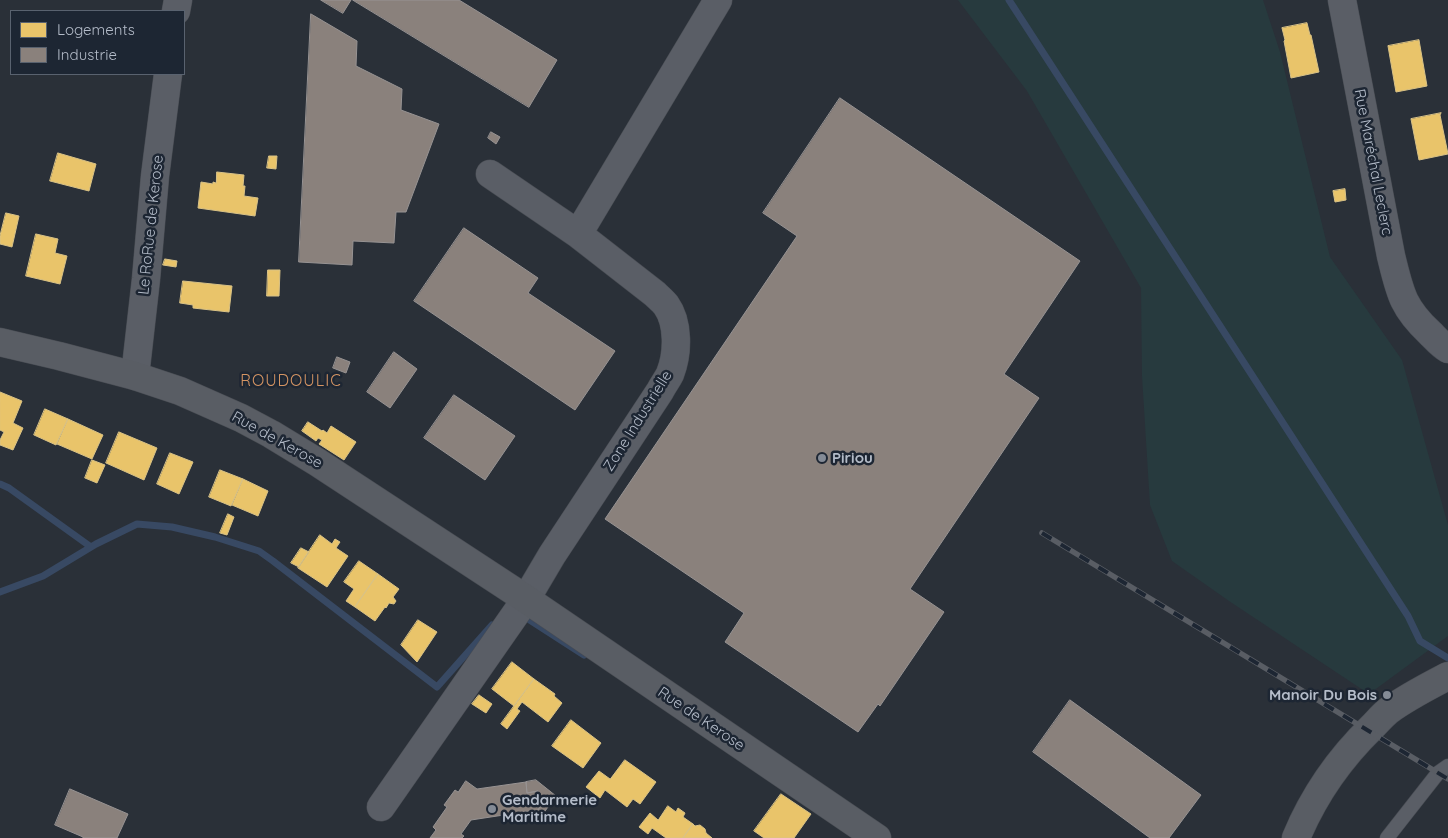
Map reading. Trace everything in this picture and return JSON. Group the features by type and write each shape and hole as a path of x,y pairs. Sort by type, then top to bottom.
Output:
{"street":[{"path":"578,234 718,0"},
{"name":"Rue Maréchal Leclerc","path":"1342,0 1398,286 1406,306 1416,320 1448,348"},
{"name":"Le RoRue de Kerose","path":"135,376 155,176 168,75"},
{"name":"Zone Industrielle","path":"490,174 578,234 655,294 666,305 672,316 675,334 675,355 670,374 552,555 526,599"},
{"name":"Rue de Kerose","path":"0,342 135,376 180,391 241,418 271,434 526,599 877,838"},
{"path":"381,807 526,599"},
{"path":"1296,838 1330,776 1362,737 1387,712 1419,691 1448,676"}],"lane":[{"path":"1387,838 1438,773 1448,766"}],"green space":[{"path":"958,0 1263,0 1280,52 1330,257 1402,360 1448,525 1448,636 1369,694 1172,561 1150,505 1142,376 1141,288 1027,91"}],"building: Logements":[{"path":"1307,23 1319,72 1291,78 1282,28"},
{"path":"1419,40 1427,86 1396,92 1388,46"},
{"path":"1441,113 1448,154 1419,160 1411,119"},
{"path":"58,153 96,164 89,191 50,181"},
{"path":"269,156 277,156 276,169 267,168"},
{"path":"217,172 244,175 244,196 258,198 255,216 198,208 201,182 216,183"},
{"path":"1345,189 1346,200 1335,202 1333,191"},
{"path":"6,213 19,216 12,247 0,244 0,236"},
{"path":"36,234 58,239 55,253 67,256 60,284 26,276"},
{"path":"165,259 177,261 176,267 163,265"},
{"path":"268,270 280,270 279,296 267,296"},
{"path":"183,281 232,286 229,312 193,308 193,305 180,303"},
{"path":"0,392 22,401 13,423 23,428 13,450 0,445 4,432 0,430"},
{"path":"45,409 68,419 56,445 34,435"},
{"path":"68,419 103,435 92,459 57,444"},
{"path":"308,422 327,433 331,426 356,442 344,460 319,444 322,440 318,438 316,441 302,431"},
{"path":"119,432 157,448 144,480 106,463"},
{"path":"170,453 193,462 179,494 157,484"},
{"path":"92,460 105,465 97,483 85,478"},
{"path":"220,470 243,479 231,506 209,497"},
{"path":"243,479 268,491 258,516 232,505"},
{"path":"228,514 234,517 227,535 220,533"},
{"path":"320,535 332,544 335,539 340,542 336,548 348,556 327,587 298,568"},
{"path":"301,548 309,552 299,567 291,563"},
{"path":"359,561 378,574 355,607 346,601 354,589 344,582"},
{"path":"378,574 399,589 393,597 396,601 394,604 389,603 375,621 355,607"},
{"path":"418,620 437,632 417,662 401,645"},
{"path":"512,662 534,679 514,706 492,689"},
{"path":"534,679 555,694 554,696 562,703 548,722 522,702 517,709 520,711 507,729 501,724"},
{"path":"479,695 492,704 486,713 472,704"},
{"path":"571,720 601,743 583,768 552,746"},
{"path":"625,760 656,782 640,804 633,799 627,807 605,790 600,798 586,787 599,771 610,779"},
{"path":"781,794 811,814 794,838 764,838 754,831"},
{"path":"668,806 676,812 678,808 685,813 683,817 693,824 683,838 666,838 652,828 648,834 639,827 650,813 658,820"},
{"path":"693,824 695,826 700,825 712,838 683,838"}],"building: Industrie":[{"path":"321,0 351,0 343,13"},
{"path":"353,0 459,0 557,60 529,107"},
{"path":"311,14 357,41 356,66 402,89 401,110 439,124 406,212 396,212 394,243 353,241 352,265 299,262"},
{"name":"Piriou","path":"840,98 1080,261 1004,374 1039,398 910,589 944,612 880,706 878,704 858,732 725,642 744,613 605,519 797,236 763,213"},
{"path":"491,132 500,137 496,144 488,138"},
{"path":"464,228 538,278 528,293 615,351 575,410 414,301"},
{"path":"394,352 417,369 390,408 367,392"},
{"path":"337,357 350,362 346,373 333,368"},
{"path":"454,395 515,436 485,480 424,438"},
{"path":"1070,700 1201,795 1169,838 1150,838 1033,752"},
{"path":"536,780 556,796 540,818 535,814 540,807 538,791 527,793 526,782"},
{"name":"Gendarmerie Maritime","path":"466,781 477,789 526,782 527,793 538,791 540,807 535,814 530,811 471,820 461,834 464,836 462,838 430,838 436,830 433,827 447,807 444,805 455,790 458,792"},
{"path":"70,789 128,814 117,838 83,838 55,825"}],"waterway":[{"path":"1009,0 1408,616 1420,641 1448,658"},
{"path":"0,484 9,488 91,547"},
{"path":"0,592 43,576 96,544 137,524 172,527 215,537 259,551 437,687 492,625"},
{"path":"522,615 584,655"}],"railway":[{"path":"1042,533 1448,779"}],"place":[{"name":"Piriou","path":"822,458"},
{"name":"Manoir Du Bois","path":"1387,695"},
{"name":"Gendarmerie Maritime","path":"492,809"}],"district":[{"name":"ROUDOULIC","path":"291,381"}]}
